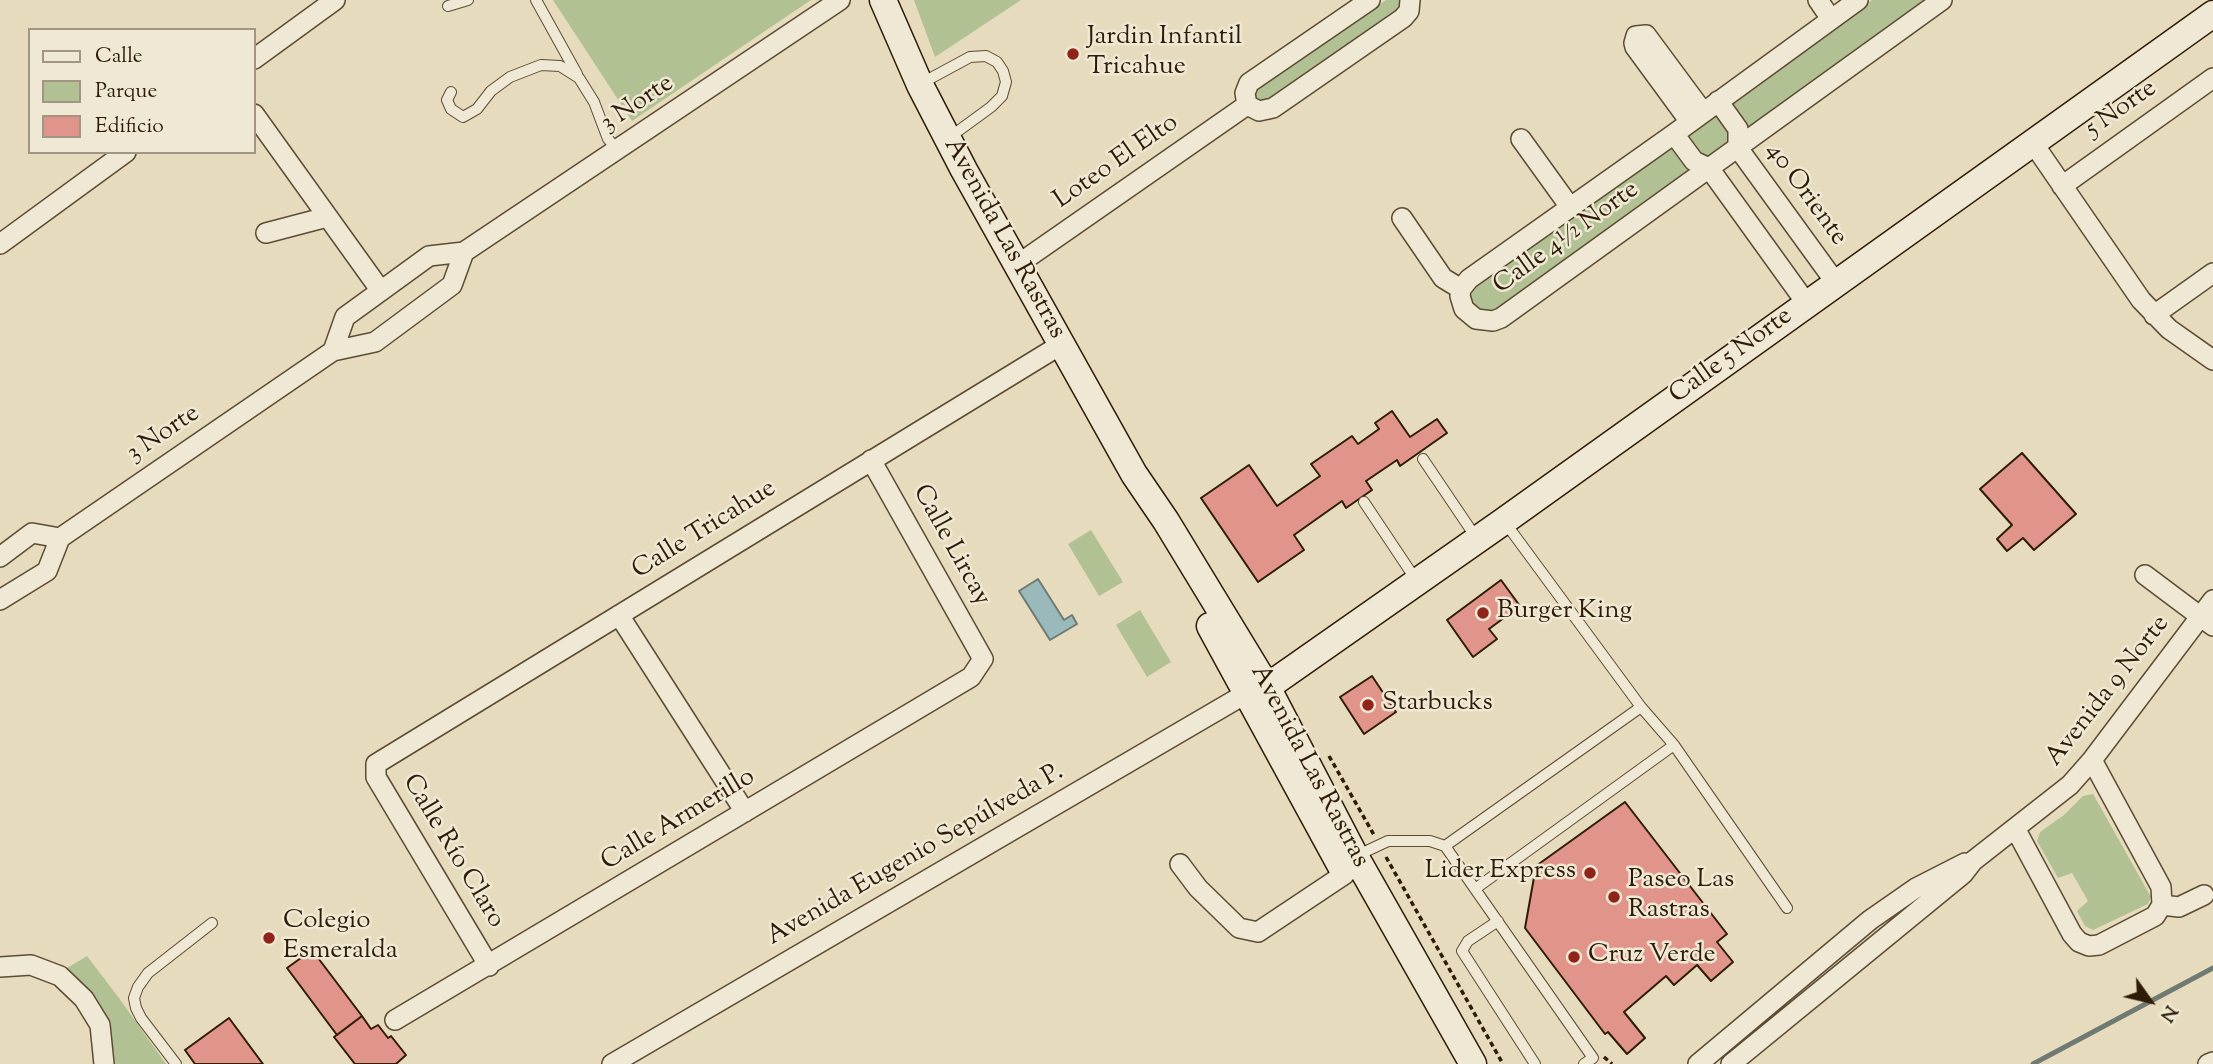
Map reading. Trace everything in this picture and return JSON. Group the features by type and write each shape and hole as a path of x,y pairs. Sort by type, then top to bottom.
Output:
{"street":[{"path":"256,58 335,0"},
{"name":"3 Norte","path":"333,351 345,317 429,256 464,252 840,0"},
{"name":"Avenida Las Rastras","path":"883,0 947,139 1134,474 1166,521 1455,1064"},
{"path":"1370,0 1249,83 1245,93 1247,105 1259,111 1273,108 1403,18 1409,11 1410,0"},
{"path":"1818,0 1831,19"},
{"name":"Calle 4½ Norte","path":"1858,0 1469,279 1461,289 1461,303 1469,316 1484,321 1501,318 1942,0"},
{"name":"Calle 5 Norte","path":"1257,690 1504,521 2213,14"},
{"name":"5 Norte","path":"2062,186 2213,78"},
{"name":"Loteo El Elto","path":"1017,265 1247,105"},
{"path":"256,117 381,291"},
{"path":"1696,118 1694,161 1709,169 1807,303"},
{"name":"40 Oriente","path":"1696,118 1738,130 1738,148 1836,282"},
{"path":"1521,139 1570,207"},
{"path":"2033,143 2130,285 2154,315 2213,360"},
{"path":"0,244 123,154"},
{"path":"266,233 327,217"},
{"path":"1402,218 1438,272 1449,283 1461,289"},
{"name":"3 Norte","path":"60,538 333,351 375,342 452,285 464,252"},
{"path":"2154,315 2213,273"},
{"name":"Calle Tricahue","path":"376,764 1062,344"},
{"name":"Calle Lircay","path":"871,460 983,659"},
{"path":"0,556 32,533 60,538 47,572 0,600"},
{"path":"2145,575 2207,621"},
{"name":"Avenida 9 Norte","path":"1731,1064 1963,874 1973,861 2060,794 2092,760 2207,621 2213,600"},
{"path":"619,615 746,812"},
{"name":"Calle Armerillo","path":"395,1020 971,677 983,659"},
{"name":"Avenida Eugenio Sepúlveda P.","path":"612,1064 1257,690"},
{"path":"2015,828 2072,934 2084,945 2099,945 2155,916 2162,905 2161,887 2092,760"},
{"name":"Calle Río Claro","path":"376,764 376,777 489,966"},
{"name":"Avenida 9 Norte","path":"1698,1064 1830,953 1916,887 1973,861"},
{"path":"1180,864 1198,888 1239,928 1258,932 1350,865"},
{"name":"Avenida Las Rastras","path":"1350,865 1473,1064"},
{"path":"2162,905 2179,907 2204,895"},
{"path":"1830,953 1845,969"},
{"path":"0,967 31,965 60,976 84,999 100,1025 104,1064"},
{"path":"1738,1030 1752,1046"},
{"path":"2208,1064 2213,1062"}],"lane":[{"path":"448,6 468,0"},
{"path":"536,0 594,102 608,139 618,150"},
{"path":"920,85 970,57 986,56 997,62 1003,71 1006,82 1002,96 947,139"},
{"path":"451,92 447,100 451,109 463,117 477,109 491,91 510,77 541,65 560,66 579,78"},
{"path":"1423,459 1477,539"},
{"path":"1364,502 1417,580"},
{"path":"1504,521 1641,707 1674,746 1787,908"},
{"path":"1445,846 1641,707"},
{"path":"1475,889 1674,746"},
{"path":"1350,865 1388,841 1430,841 1445,846 1593,1058 1584,1064"},
{"path":"1498,921 1468,941 1462,951 1535,1064"},
{"path":"176,1064 141,1018 134,998 148,973 212,923"}],"path":[{"path":"1329,755 1503,1064"}],"green space":[{"path":"553,0 811,0 632,121"},
{"path":"914,0 1021,0 935,57"},
{"path":"1386,0 1400,0 1402,4 1399,10 1268,100 1262,102 1256,98 1256,90 1259,87"},
{"path":"1872,0 1932,0 1505,307 1481,315 1469,301 1468,289"},
{"path":"1091,530 1123,582 1099,596 1068,544"},
{"path":"1140,610 1171,662 1147,677 1116,625"},
{"path":"2093,794 2151,897 2148,904 2093,930 2085,926 2077,911 2088,901 2072,873 2058,878 2037,841 2040,832 2064,815 2083,796"},
{"path":"87,956 166,1064 110,1064 62,971"}],"water":[{"path":"1038,579 1064,620 1072,615 1077,624 1050,640 1019,591"}],"building":[{"path":"1392,411 1410,437 1437,419 1447,433 1400,466 1397,460 1366,481 1372,490 1346,508 1342,501 1294,535 1304,550 1258,582 1201,498 1249,465 1277,506 1320,476 1311,464 1352,436 1358,444 1379,429 1375,423"},
{"path":"2022,453 2076,514 2034,550 2023,538 2007,551 1997,539 2012,525 1980,489"},
{"name":"Burger King","path":"1501,580 1520,606 1489,629 1497,639 1473,657 1447,620"},
{"name":"Starbucks","path":"1372,676 1396,712 1364,734 1340,697"},
{"name":"Paseo Las Rastras","path":"1625,802 1727,934 1717,942 1733,962 1711,981 1697,965 1674,985 1666,976 1624,1012 1645,1038 1627,1054 1608,1032 1605,1034 1525,928 1536,866"},
{"path":"312,950 362,1016 337,1035 287,968"},
{"path":"362,1016 371,1029 378,1025 388,1038 391,1036 406,1055 396,1064 355,1064 334,1037"},
{"path":"229,1018 263,1064 195,1064 185,1050"}],"waterway":[{"path":"2033,1064 2213,968"}],"place":[{"name":"Jardin Infantil Tricahue","path":"1073,54"},
{"name":"Burger King","path":"1483,613"},
{"name":"Starbucks","path":"1368,705"},
{"name":"Lider Express","path":"1590,873"},
{"name":"Paseo Las Rastras","path":"1614,897"},
{"name":"Colegio Esmeralda","path":"269,938"},
{"name":"Cruz Verde","path":"1574,957"}]}
